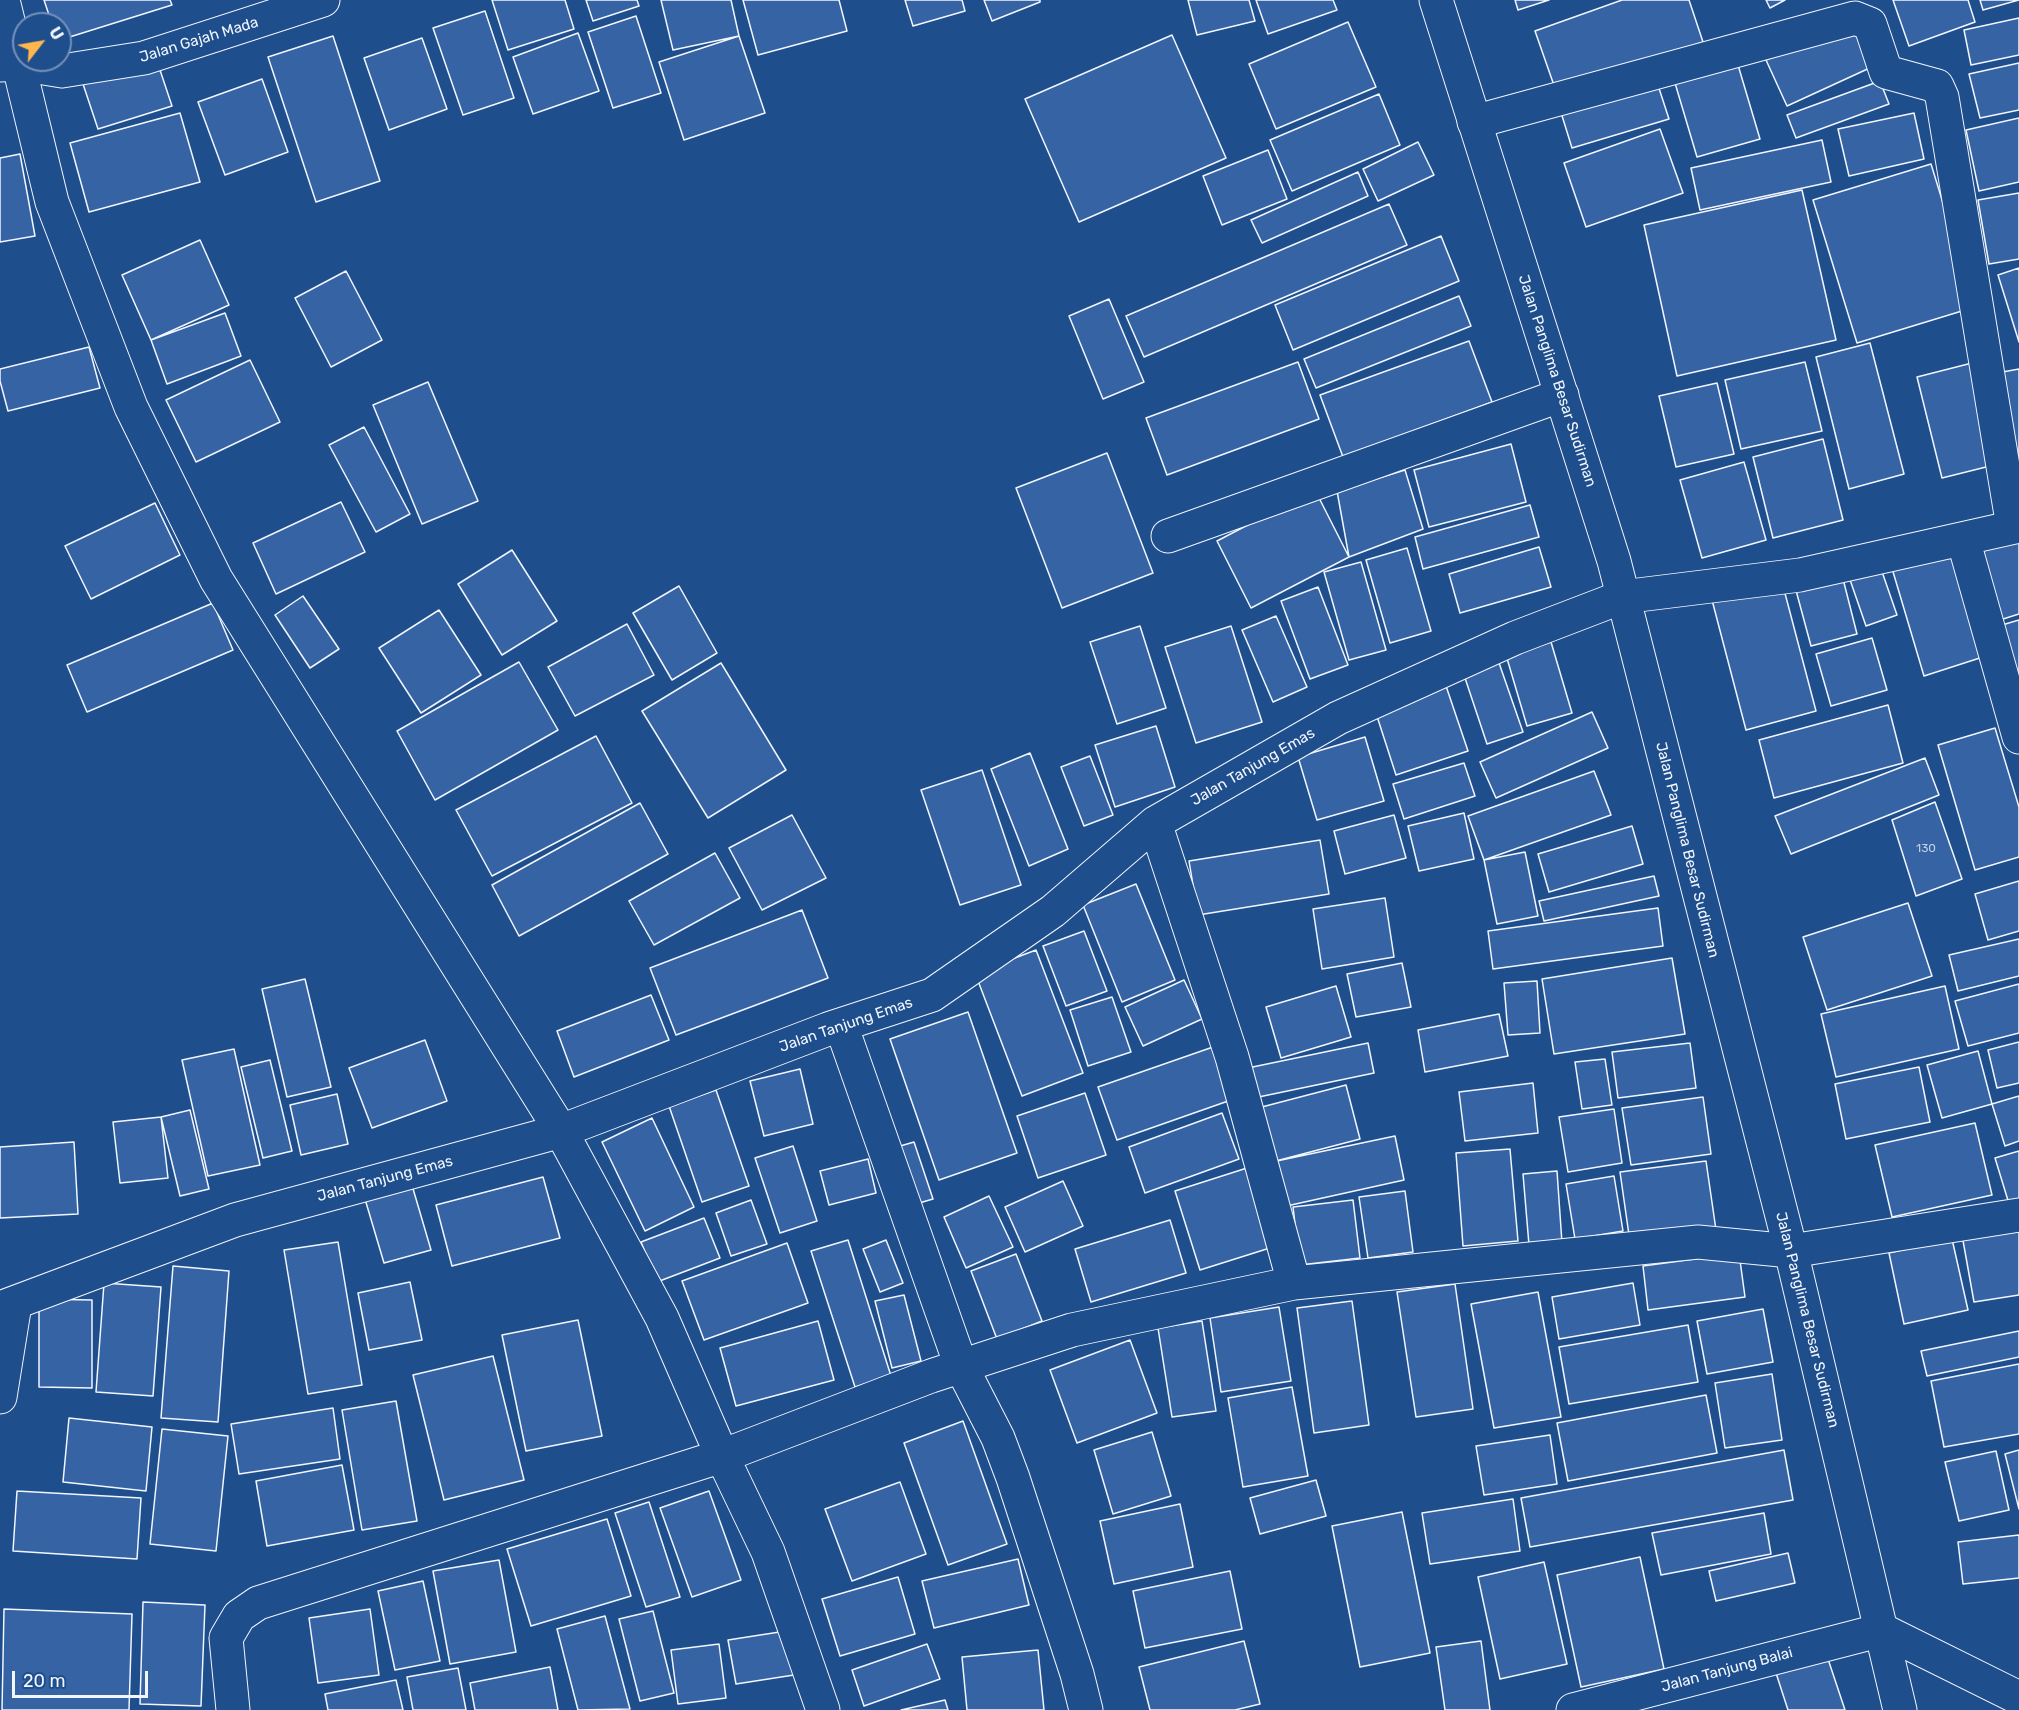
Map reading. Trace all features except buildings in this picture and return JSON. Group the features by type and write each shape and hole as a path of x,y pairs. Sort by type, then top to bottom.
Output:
{"main road":[{"path":"3,0 10,64 52,202 131,407 216,579 561,1131 662,1318 722,1456 768,1552 823,1710"},
{"name":"Jalan Gajah Mada","path":"10,64 62,71 144,58 324,0"},
{"name":"Jalan Panglima Besar Sudirman","path":"1436,0 1614,561 1791,1251 1900,1710"},
{"path":"1474,122 1855,18 1870,24 1886,72 1937,86 1942,97 2016,526"},
{"path":"1168,536 1562,395"},
{"name":"Jalan Tanjung Emas","path":"8,1306 235,1220 561,1131 841,1025 932,995 1053,911 1155,823 1338,718 1515,638 1622,597 1800,576 2016,526"},
{"path":"1963,539 2019,737"},
{"path":"1155,823 1232,1057 1294,1283"},
{"path":"841,1025 962,1366 998,1438 1013,1478 1077,1674 1086,1710"},
{"path":"233,1710 226,1638 239,1616 258,1603 722,1456 962,1366 1072,1330 1294,1283 1698,1242 1791,1251 2019,1215"},
{"path":"0,1397 8,1306"},
{"path":"1882,1630 2019,1698"},
{"name":"Jalan Tanjung Balai","path":"1573,1710 1882,1630"}]}
